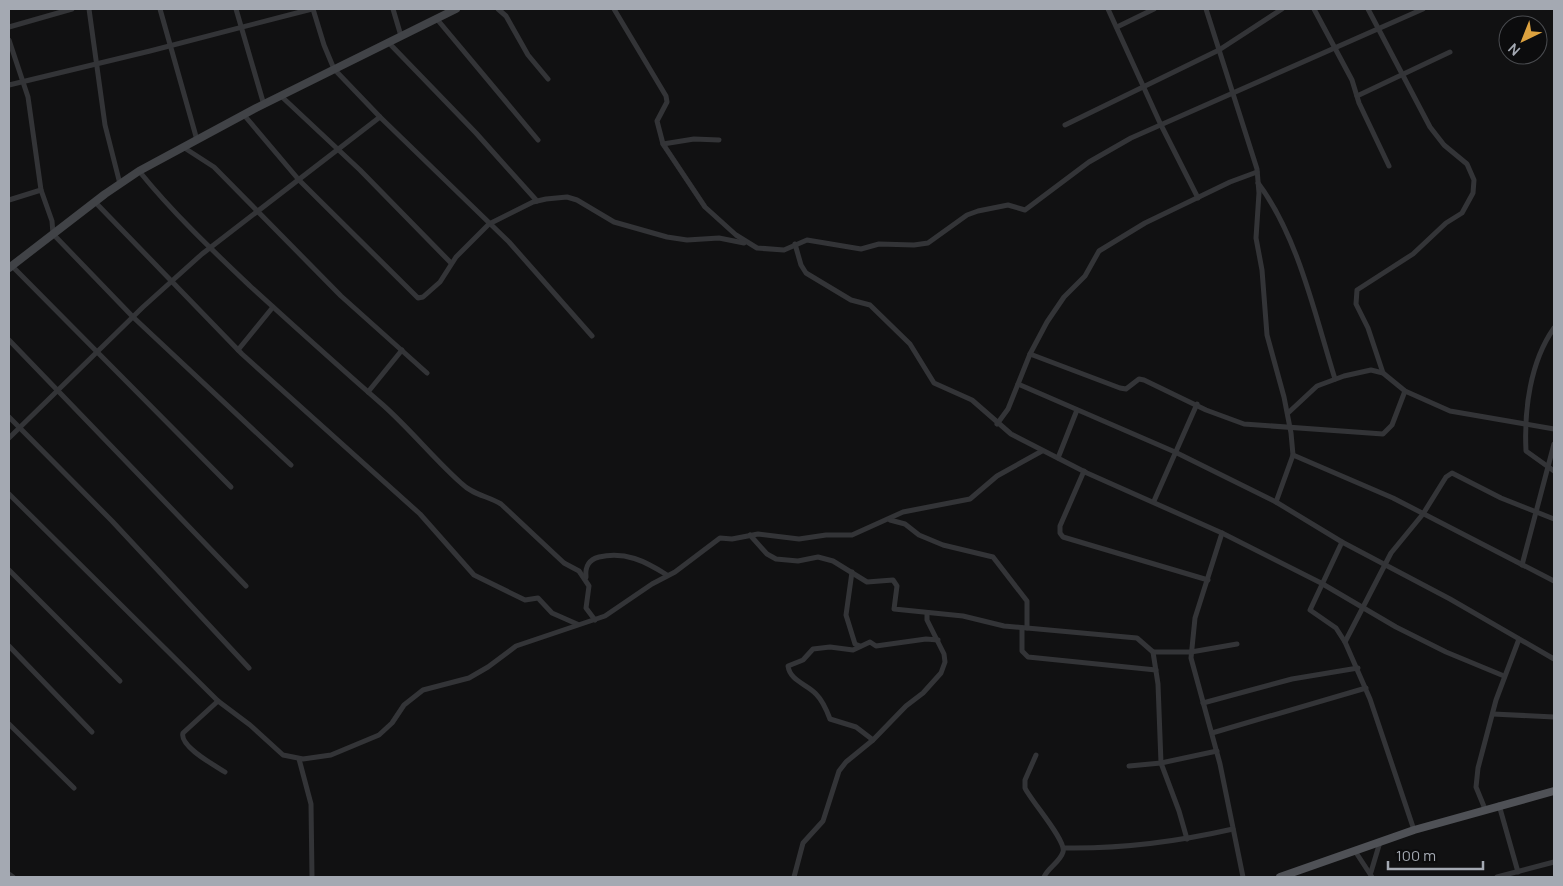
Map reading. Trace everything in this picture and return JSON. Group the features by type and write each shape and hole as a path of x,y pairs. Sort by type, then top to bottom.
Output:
{"main road":[{"path":"10,266 94,202 139,171 281,96 456,9"},
{"path":"1280,877 1293,875 1414,830 1499,805 1554,792"}],"street":[{"path":"9,27 72,9"},
{"path":"89,9 105,126 120,184"},
{"path":"160,9 197,140"},
{"path":"236,9 264,105"},
{"path":"9,84 170,46 312,9 334,69 380,117 515,248 592,336"},
{"path":"393,9 401,36"},
{"path":"498,9 506,16 528,55 548,79"},
{"path":"614,9 666,96 667,102 657,121 663,144 705,207 747,244"},
{"path":"1108,9 1160,124 1198,198"},
{"path":"1117,27 1154,9"},
{"path":"1206,9 1257,172 1256,238 1262,270 1267,335 1288,413 1293,455 1276,502"},
{"path":"1065,125 1219,50 1282,9"},
{"path":"1314,9 1352,80 1357,96 1390,166"},
{"path":"1368,9 1433,131 1444,146 1467,164 1474,180 1473,193 1462,213 1446,223 1413,254 1357,290 1356,304 1368,328 1383,373"},
{"path":"244,115 299,180 418,298 423,298 440,282 451,263 490,224 537,201 567,197 577,200 614,222 667,237 687,240 719,238 770,250 784,250 807,240 861,249 879,244 908,245 928,243 967,215 978,211 999,206 1025,210 1030,208 1065,178 1089,162 1160,124 1423,9"},
{"path":"436,18 538,140"},
{"path":"9,40 28,97 41,190 52,221 53,234 133,317 291,465"},
{"path":"388,42 447,102 537,201"},
{"path":"1357,96 1450,52"},
{"path":"281,96 451,263"},
{"path":"9,438 133,317 210,248 380,117"},
{"path":"663,144 694,138 719,140"},
{"path":"183,147 214,168 341,296 428,373"},
{"path":"139,171 159,196 210,248 273,307 406,425 461,484 473,492 493,498 501,504 546,547 586,578"},
{"path":"997,424 1008,409 1030,354 1056,308 1085,276 1099,251 1145,223 1230,182 1257,172"},
{"path":"1258,182 1270,199 1300,269 1335,379"},
{"path":"9,200 41,190"},
{"path":"94,202 238,350 420,514 474,575 525,600 538,598 552,613 577,624"},
{"path":"796,244 801,265 806,273 851,300 870,306 910,344 934,383 972,400 1010,434 1084,471 1154,501 1222,534 1321,584 1446,652 1504,676"},
{"path":"10,266 231,487"},
{"path":"238,350 273,307"},
{"path":"1554,328 1544,342 1524,422 1526,451 1554,471"},
{"path":"9,340 246,586"},
{"path":"368,392 402,350"},
{"path":"1030,354 1120,388 1126,389 1139,379 1144,380 1223,417 1244,424 1383,434 1392,425 1405,391"},
{"path":"1288,413 1317,386 1335,379 1372,370 1383,373 1405,391 1450,411 1524,422 1554,429"},
{"path":"1018,384 1175,452 1276,502 1342,542 1450,599 1554,659"},
{"path":"1154,501 1197,404"},
{"path":"1058,458 1077,410"},
{"path":"9,417 119,528 249,668"},
{"path":"1522,565 1554,444"},
{"path":"9,494 218,701 250,725 283,755 299,759 331,755 380,735 392,723 404,705 423,690 469,678 488,667 509,649 577,624 595,620 618,608 634,595 695,558 720,538 732,539 750,534 767,534 799,539 826,535 852,535 890,520 903,512 920,507 970,499 997,476 1042,450"},
{"path":"1293,455 1423,514 1554,581"},
{"path":"1084,471 1060,526 1060,533 1063,537 1208,580"},
{"path":"1345,642 1391,553 1423,514 1446,477 1452,473 1537,513 1554,519"},
{"path":"890,520 905,524 919,535 943,546 993,557 1027,601 1022,650 1028,657 1156,670"},
{"path":"750,534 766,554 776,559 798,561 818,557 852,572 866,582 893,580 896,586 894,609 963,616 1024,628 1137,638 1153,652 1156,670 1161,763 1187,839"},
{"path":"1222,534 1195,618 1192,652 1196,680 1217,751 1243,877"},
{"path":"1342,542 1310,610 1336,628 1358,668 1414,830"},
{"path":"595,620 586,608 589,586 585,569 594,558 617,554 642,561 667,576"},
{"path":"9,570 120,681"},
{"path":"852,572 846,615 850,632 856,644 860,646"},
{"path":"794,877 803,843 823,821 839,771 846,762 873,740 941,673 945,662 944,654 927,620 927,613"},
{"path":"873,740 856,727 830,719 817,694 795,679 788,672 788,666 803,660 813,649 830,647 853,650 870,642 876,646 926,639 938,640"},
{"path":"1485,809 1476,787 1504,676 1519,639"},
{"path":"1153,652 1192,652 1237,644"},
{"path":"9,646 92,732"},
{"path":"1203,703 1292,679 1358,668"},
{"path":"1212,733 1366,688"},
{"path":"218,701 183,732 182,736 189,748 225,772"},
{"path":"1493,714 1554,717"},
{"path":"9,724 74,788"},
{"path":"1129,766 1161,763 1217,751"},
{"path":"1036,755 1025,780 1025,788 1060,838 1064,848 1063,853 1047,870 1044,877"},
{"path":"299,759 311,804 312,877"},
{"path":"1499,805 1518,872"},
{"path":"1064,848 1127,847 1187,839 1233,829"},
{"path":"1371,875 1380,842"},
{"path":"1355,851 1371,875"},
{"path":"1496,877 1554,862"},
{"path":"9,874 13,877"}]}
